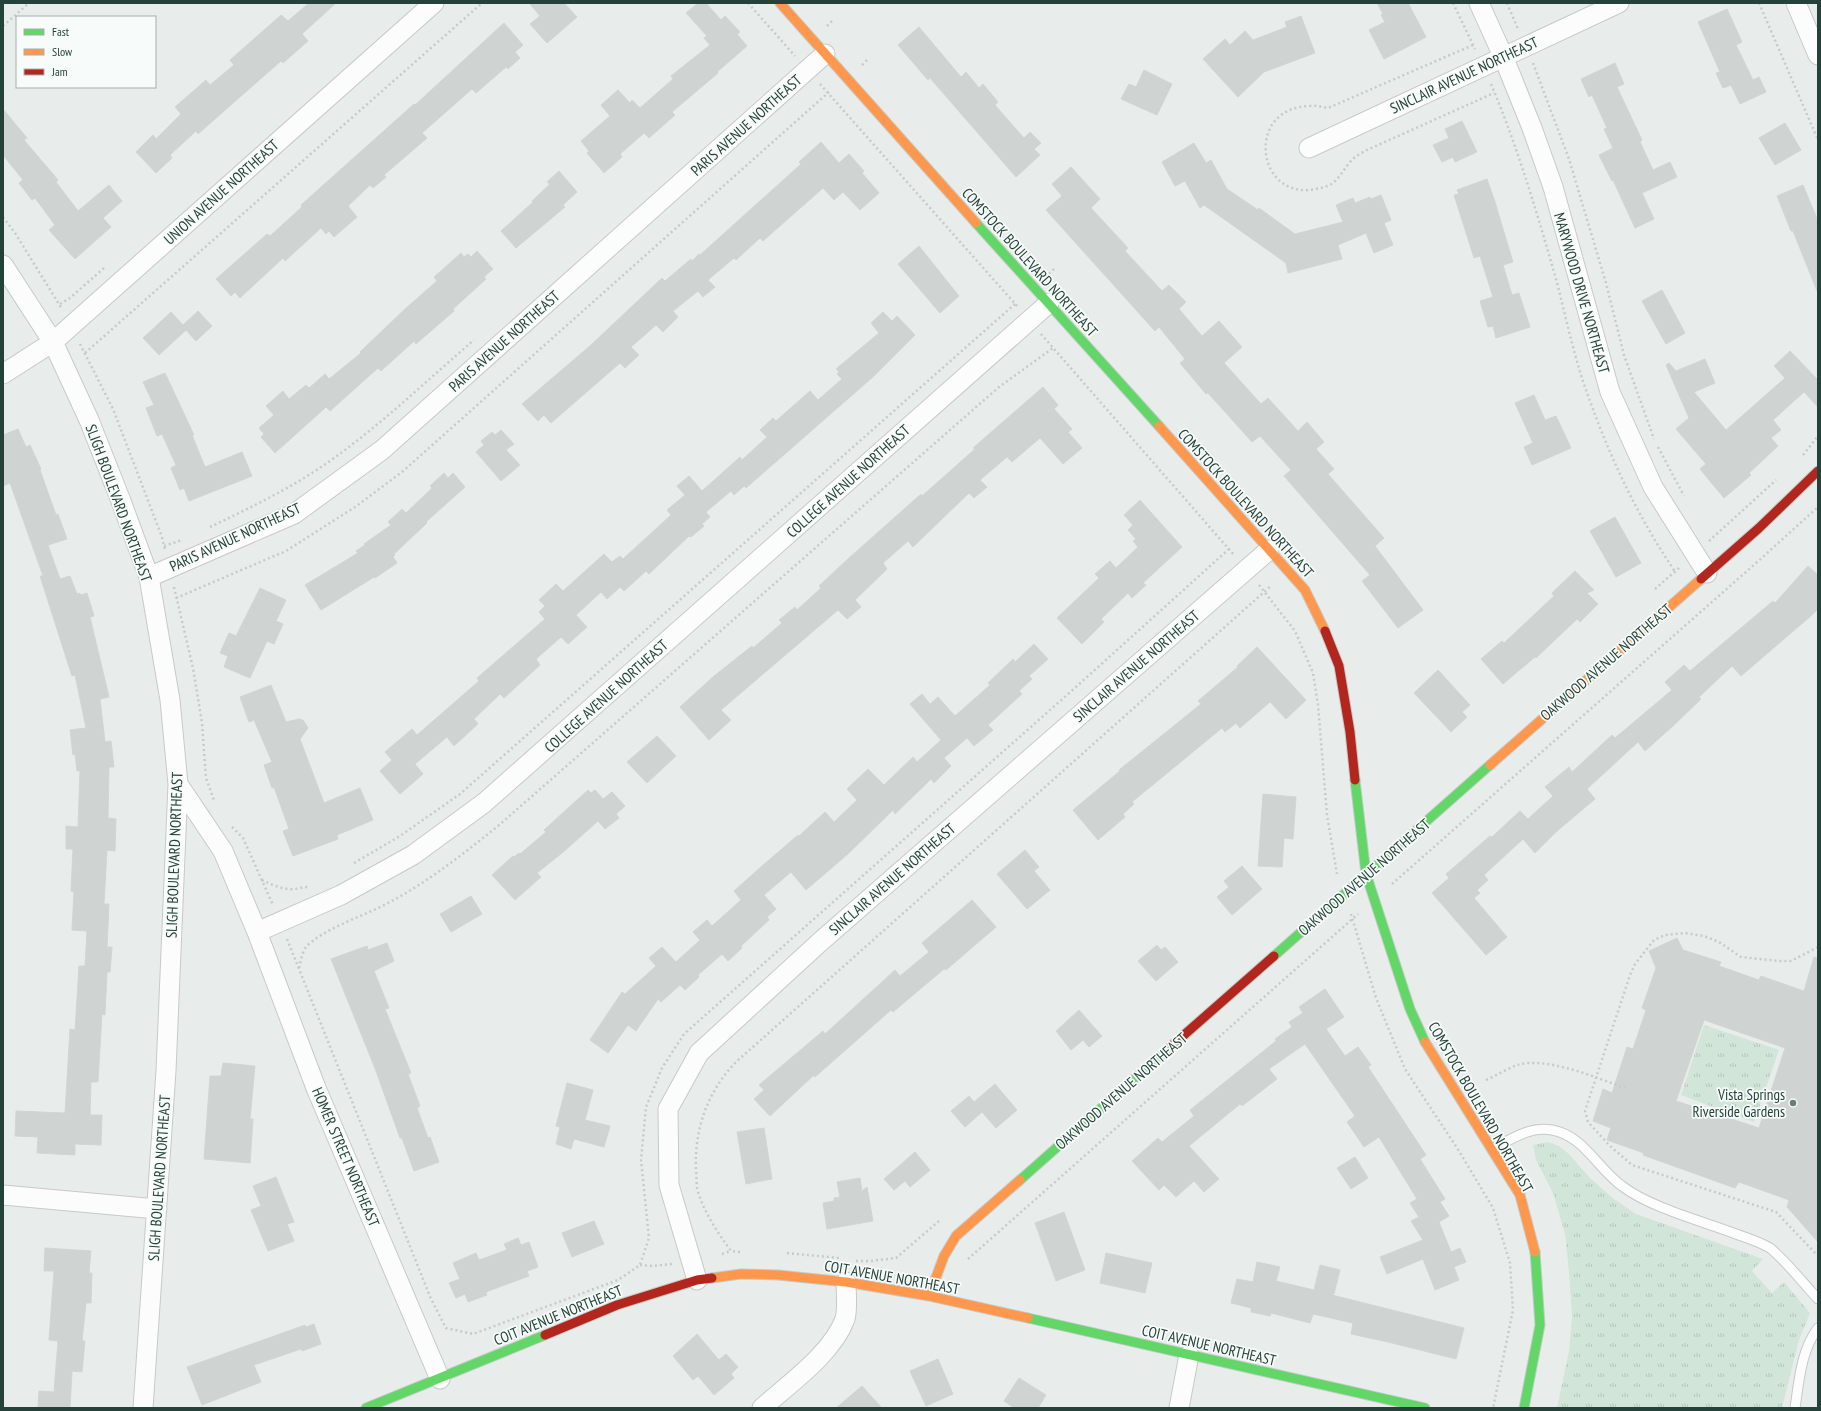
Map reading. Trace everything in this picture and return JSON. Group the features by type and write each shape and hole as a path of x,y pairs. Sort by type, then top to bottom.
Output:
{"street":[{"name":"UNION AVENUE NORTHEAST","path":"3,374 53,342 434,3"},
{"name":"COMSTOCK BOULEVARD NORTHEAST","path":"780,3 1306,590 1323,626 1339,666 1350,732 1366,874 1410,1009 1427,1047 1493,1149 1520,1195 1536,1255 1540,1325 1524,1408"},
{"name":"MARYWOOD DRIVE NORTHEAST","path":"1479,3 1503,56 1532,128 1553,187 1610,392 1653,487 1707,573"},
{"name":"SINCLAIR AVENUE NORTHEAST","path":"1309,148 1619,3"},
{"path":"1796,3 1818,56"},
{"name":"PARIS AVENUE NORTHEAST","path":"148,576 294,514 382,450 825,54"},
{"name":"SLIGH BOULEVARD NORTHEAST","path":"3,265 53,342 89,420 148,576 170,700 178,784 166,1071 143,1408"},
{"name":"COLLEGE AVENUE NORTHEAST","path":"257,932 341,895 413,855 484,803 1049,303"},
{"name":"OAKWOOD AVENUE NORTHEAST","path":"929,1296 944,1256 956,1236 1759,528 1818,471"},
{"name":"SINCLAIR AVENUE NORTHEAST","path":"697,1280 669,1185 668,1109 698,1054 820,942 1269,550"},
{"path":"178,784 224,851 257,932"},
{"name":"HOMER STREET NORTHEAST","path":"257,932 316,1088 440,1380"},
{"path":"3,1195 157,1209"},
{"name":"COIT AVENUE NORTHEAST","path":"366,1408 440,1380 617,1305 697,1280 741,1274 778,1275 846,1282 929,1296 1425,1408"},
{"path":"762,1408 818,1358 832,1343 845,1318 846,1282"},
{"path":"1179,1408 1188,1355"}],"lane":[{"path":"1493,1149 1520,1134 1534,1130 1553,1130 1563,1134 1582,1147 1611,1178 1630,1192 1649,1202 1769,1248 1818,1299"},
{"path":"1795,1408 1803,1360 1810,1340 1818,1328"}],"path":[{"path":"3,26 29,3"},
{"path":"85,354 482,3"},
{"path":"748,3 1015,304 1229,549 1295,631 1313,673 1318,705 1327,815 1335,873 1346,892 1352,920 1376,998 1406,1069 1459,1151 1493,1208 1510,1263 1513,1310 1493,1408"},
{"path":"1507,3 1526,46 1569,159 1606,283 1624,355 1644,414 1657,444 1684,497"},
{"path":"1758,3 1818,140"},
{"path":"789,61 834,19"},
{"path":"154,605 177,598 286,551 355,507 396,476 869,58"},
{"path":"3,217 15,233 60,304 113,409 164,546 177,598 202,722 206,778 215,804"},
{"path":"353,864 400,836 460,794 1054,269"},
{"path":"206,529 272,497 327,463 368,433 474,339"},
{"path":"299,969 302,955 308,945 318,937 389,903 443,870 498,826 999,387 1053,348"},
{"path":"1797,460 1818,436"},
{"path":"1651,593 1780,476"},
{"path":"1706,535 1737,580"},
{"path":"164,546 186,538"},
{"path":"229,824 243,838 281,922 431,1300 446,1328 473,1334 618,1280 640,1265 649,1238 641,1160 646,1107 662,1068 684,1034 1067,695 1229,549"},
{"path":"744,1252 731,1251 717,1232 698,1191 696,1145 703,1113 722,1076 1288,571"},
{"path":"1335,873 1363,848"},
{"path":"262,880 275,886 290,890 300,887 313,888"},
{"path":"1818,948 1791,961 1779,961 1741,957 1719,942 1697,934 1685,933 1659,937 1654,940 1635,964 1630,975 1585,1111 1586,1118 1609,1145 1632,1165 1776,1212 1818,1256"},
{"path":"1486,1080 1517,1065 1528,1063 1563,1067 1625,1088"},
{"path":"849,1260 870,1261 896,1258 942,1219"},
{"path":"780,1253 814,1255 842,1259"}],"green space":[{"path":"1704,1025 1779,1050 1754,1122 1681,1095"},
{"path":"1548,1142 1559,1146 1569,1154 1590,1178 1614,1199 1636,1214 1763,1259 1752,1271 1772,1293 1784,1282 1810,1313 1799,1340 1782,1408 1557,1408 1569,1351 1572,1316 1565,1234 1553,1193 1536,1160 1533,1145"}],"building":[{"path":"309,3 336,3 302,34 308,41 283,63 281,61 198,134 196,131 170,155 172,158 156,173 136,152 153,135 156,139 181,114 175,107 206,80 210,85 234,65 230,60 281,15 288,21"},
{"path":"529,3 564,3 577,17 547,43 530,24 540,16"},
{"path":"698,3 706,3 721,20 725,16 740,32 737,34 747,46 672,112 675,115 649,138 644,133 620,154 622,157 604,173 587,153 589,151 581,141 610,116 601,105 618,90 630,103 632,100 640,108 673,79 671,76 710,45 704,38 707,36 686,13"},
{"path":"1377,3 1408,3 1426,37 1384,59 1369,30 1385,22 1381,15 1383,14"},
{"path":"1727,9 1742,42 1736,45 1753,80 1759,77 1766,92 1740,104 1731,85 1723,88 1716,73 1720,72 1698,22"},
{"path":"1301,16 1315,53 1264,72 1238,97 1203,59 1225,39 1230,45 1245,31 1253,40 1287,27 1285,22"},
{"path":"504,23 523,45 515,52 520,58 508,69 506,67 476,93 472,89 422,133 427,138 384,175 386,177 373,188 370,185 348,206 357,217 334,237 329,231 326,234 321,228 285,261 283,258 240,298 235,292 231,296 216,279 267,234 270,236 302,207 301,205 414,104 415,105"},
{"path":"919,27 961,77 966,72 979,88 983,84 998,102 995,105 1024,138 1030,132 1041,143 1034,149 1040,155 1016,177 930,78 928,80 898,45"},
{"path":"1615,63 1624,84 1617,87 1642,140 1640,142 1653,170 1670,162 1677,177 1642,193 1654,219 1635,228 1613,180 1612,181 1599,155 1613,148 1604,129 1607,128 1592,95 1589,97 1581,79"},
{"path":"1144,70 1172,84 1157,115 1121,99 1129,84 1136,87"},
{"path":"3,109 27,138 24,140 58,180 56,182 78,211 109,185 122,201 103,218 111,227 75,259 49,230 55,225 35,198 32,200 19,183 23,180 3,155"},
{"path":"1462,121 1477,152 1455,162 1453,157 1442,162 1433,145 1449,138 1445,129"},
{"path":"1785,123 1801,150 1775,165 1759,138"},
{"path":"821,142 839,163 849,154 864,171 862,173 879,193 860,210 843,192 834,200 823,188 763,241 760,238 736,260 734,258 708,280 715,287 703,297 698,291 673,311 678,317 663,332 656,325 631,347 639,355 625,368 620,363 551,423 544,415 538,421 522,404 591,345 662,278 665,281 691,259 692,261 699,254 700,255 801,164 799,162"},
{"path":"1194,143 1206,163 1211,160 1227,189 1258,210 1259,208 1295,234 1343,222 1336,205 1353,198 1355,203 1370,197 1371,199 1381,195 1391,220 1384,223 1393,245 1374,253 1366,233 1338,245 1342,259 1288,273 1286,263 1204,205 1200,208 1185,181 1175,186 1162,162"},
{"path":"1071,167 1100,199 1091,208 1128,248 1125,251 1162,291 1169,285 1186,302 1179,309 1202,336 1219,321 1242,347 1224,363 1261,404 1268,398 1298,431 1307,422 1324,442 1316,449 1334,469 1328,474 1384,538 1375,546 1423,610 1398,628 1362,581 1370,575 1284,476 1291,470 1260,436 1252,442 1208,393 1206,394 1180,363 1185,359 1159,327 1155,331 1046,210 1062,196 1052,184"},
{"path":"559,171 577,192 563,205 565,207 516,248 501,231 533,202 532,201 550,184 547,182"},
{"path":"1487,179 1513,262 1503,265 1512,295 1519,293 1530,327 1496,338 1493,326 1488,327 1480,301 1493,297 1480,256 1474,258 1454,195 1459,194 1457,190"},
{"path":"1803,185 1818,221 1817,291 1777,196"},
{"path":"919,246 959,296 940,313 898,264"},
{"path":"477,251 493,269 484,277 486,279 453,309 454,311 416,344 414,341 381,371 378,368 330,411 326,407 275,453 261,437 264,434 259,428 274,415 266,406 283,391 289,399 306,385 309,388 325,374 329,379 361,353 360,352 405,309 437,281 434,277 461,253 464,257 468,254 471,257"},
{"path":"1662,290 1685,333 1666,344 1642,301"},
{"path":"198,311 212,326 196,341 186,330 159,355 143,338 171,312 183,325"},
{"path":"883,312 892,321 897,316 915,335 874,376 746,488 744,486 734,495 731,491 706,512 710,517 702,524 704,526 691,537 689,536 649,574 646,571 624,591 620,587 607,599 601,592 576,615 587,627 568,644 561,637 536,659 540,665 504,698 500,694 474,719 478,724 454,746 447,737 415,764 423,774 400,794 380,771 392,760 385,752 412,729 417,735 479,681 477,678 545,619 539,612 545,606 539,600 556,584 563,591 604,554 612,562 620,556 623,559 671,515 667,510 685,495 677,486 689,476 702,491 740,457 742,460 767,437 760,430 773,418 776,421 810,391 818,400 842,379 837,374 839,372 836,369 879,333 871,323"},
{"path":"1790,351 1818,380 1818,407 1804,392 1773,420 1781,430 1771,438 1778,446 1749,473 1751,475 1724,498 1700,469 1706,464 1676,429 1689,418 1666,365 1669,363 1676,371 1705,359 1715,383 1694,392 1726,430 1785,378 1774,366"},
{"path":"165,373 194,435 192,435 205,467 242,452 252,476 189,501 184,488 180,490 171,468 176,465 162,434 157,436 146,408 154,405 143,382"},
{"path":"1043,387 1058,405 1054,409 1072,429 1068,432 1082,448 1063,464 1040,438 1012,462 1007,457 980,480 987,487 974,498 969,493 913,547 908,541 883,563 887,569 855,600 861,607 847,619 838,610 721,710 731,720 709,740 680,707 714,676 752,646 753,648 782,623 779,620 795,607 797,610 821,588 819,586 850,557 921,494 922,496 975,449 973,448"},
{"path":"1534,395 1545,420 1556,416 1571,448 1532,465 1524,447 1533,443 1515,403"},
{"path":"18,429 26,447 30,445 41,469 40,470 56,515 58,514 67,539 48,545 60,579 70,576 77,594 80,593 81,595 87,593 94,616 90,617 109,697 100,699 105,742 111,741 114,767 109,767 108,818 116,819 115,851 107,850 104,904 109,904 107,947 112,947 110,972 107,972 105,1015 102,1014 98,1082 91,1082 90,1115 102,1115 101,1145 75,1144 75,1155 37,1153 38,1137 15,1136 16,1111 65,1113 70,1029 75,1030 79,966 85,966 87,931 72,930 74,892 71,891 73,849 66,849 66,826 78,827 80,771 77,771 75,754 73,755 70,730 86,728 75,675 72,676 40,576 43,576 10,483 3,486 3,435"},
{"path":"501,430 514,444 506,450 520,465 501,481 476,452 484,445 481,441 492,432 495,435"},
{"path":"444,473 448,478 453,473 465,487 426,522 427,523 394,554 395,555 393,557 397,563 321,610 305,585 358,553 356,551 365,545 364,544 391,525 388,522 402,509 406,513 432,488 430,486"},
{"path":"1140,500 1182,547 1143,583 1146,585 1132,598 1128,593 1101,619 1104,622 1082,644 1057,618 1099,578 1095,574 1110,561 1116,568 1138,547 1133,541 1136,539 1128,530 1133,525 1124,515"},
{"path":"1615,517 1641,563 1616,577 1590,531"},
{"path":"1808,566 1818,575 1818,609 1812,615 1741,676 1732,666 1699,697 1701,699 1645,751 1638,742 1587,789 1595,799 1556,832 1535,853 1523,839 1484,875 1488,880 1477,890 1480,893 1474,898 1507,937 1486,955 1432,893 1449,878 1446,874 1490,836 1492,837 1520,811 1528,819 1553,796 1545,787 1569,767 1572,772 1612,735 1615,738 1672,690 1665,682 1684,665 1690,671 1773,601 1775,603"},
{"path":"1575,571 1594,590 1587,593 1598,604 1580,622 1577,619 1536,658 1535,657 1503,684 1481,659 1502,641 1504,643 1554,596 1552,593"},
{"path":"260,588 286,600 276,621 283,624 274,644 267,641 250,678 224,667 228,656 220,653 229,633 236,636"},
{"path":"1034,644 1048,659 1029,676 1032,679 1019,691 1022,694 988,725 993,730 974,746 967,738 944,758 951,766 934,783 931,779 895,814 893,810 849,853 806,890 791,872 764,895 776,909 767,917 769,920 741,946 742,948 728,961 722,954 698,975 699,977 685,990 680,985 661,1002 658,999 636,1031 628,1025 608,1053 590,1040 622,992 625,994 656,966 649,958 662,947 676,962 700,940 693,932 707,920 712,926 741,900 734,891 825,812 834,822 857,800 847,789 868,769 884,785 913,757 917,762 941,740 910,704 922,694 930,704 938,697 955,716 990,685 988,683 1013,659 1015,662"},
{"path":"1257,647 1306,700 1286,719 1270,702 1240,728 1236,723 1225,732 1222,728 1132,802 1134,804 1123,814 1125,817 1098,840 1073,810 1120,771 1119,770 1201,704 1198,701 1238,667 1237,666"},
{"path":"1438,670 1470,705 1462,712 1467,717 1451,732 1414,693"},
{"path":"271,685 286,722 299,719 303,720 308,728 300,739 324,803 360,788 373,820 337,835 338,839 293,856 283,831 289,829 274,787 272,788 264,765 272,762 254,720 249,722 240,697"},
{"path":"657,736 676,756 647,783 627,762"},
{"path":"588,790 591,793 595,790 603,799 612,792 625,806 616,814 619,818 605,829 598,821 537,873 541,877 515,900 492,875 513,856 514,857 519,853 520,854 546,832 544,830"},
{"path":"1263,794 1296,797 1293,839 1284,838 1282,867 1258,866"},
{"path":"1025,850 1039,867 1034,871 1050,890 1027,909 997,874"},
{"path":"1242,866 1262,889 1232,915 1217,897 1229,887 1224,881"},
{"path":"471,896 482,914 451,932 440,914"},
{"path":"972,900 996,927 946,970 944,969 893,1012 891,1010 815,1077 814,1075 770,1116 754,1099 764,1090 759,1085 823,1031 825,1034 895,970 900,976 929,952 922,943"},
{"path":"1677,938 1683,950 1721,962 1719,966 1759,980 1761,976 1804,991 1814,957 1818,958 1818,1242 1787,1207 1789,1200 1739,1182 1735,1188 1643,1155 1644,1153 1607,1140 1611,1128 1593,1121 1603,1089 1612,1093 1627,1047 1633,1049 1646,1010 1642,1008 1656,968 1649,951","holes":["1704,1020 1785,1048 1759,1128 1676,1101"]},
{"path":"387,943 394,961 374,971 389,1008 385,1009 411,1073 408,1074 420,1106 417,1108 439,1162 414,1171 331,959 367,946 368,950"},
{"path":"1157,945 1161,950 1165,947 1178,962 1156,981 1138,961"},
{"path":"1325,989 1344,1017 1326,1029 1345,1056 1358,1047 1371,1065 1368,1067 1426,1155 1420,1159 1445,1199 1440,1202 1449,1216 1439,1222 1451,1252 1460,1248 1466,1262 1454,1267 1459,1280 1435,1290 1423,1259 1387,1274 1380,1257 1423,1240 1411,1221 1419,1217 1410,1203 1417,1199 1379,1137 1364,1147 1347,1122 1355,1116 1305,1044 1269,1069 1277,1079 1242,1106 1240,1104 1189,1146 1219,1179 1204,1192 1194,1181 1176,1197 1164,1185 1159,1190 1132,1161 1158,1138 1162,1142 1194,1116 1190,1110 1276,1041 1275,1039 1292,1027 1289,1022 1303,1013 1299,1007"},
{"path":"1079,1010 1102,1036 1089,1047 1083,1040 1071,1050 1056,1031"},
{"path":"223,1063 255,1066 250,1119 253,1119 250,1163 204,1159 210,1076 221,1076"},
{"path":"567,1083 593,1090 585,1120 610,1126 604,1147 574,1139 571,1149 556,1144 560,1127 556,1126"},
{"path":"995,1084 1017,1110 996,1128 982,1112 965,1127 951,1111 969,1096 974,1102"},
{"path":"764,1128 772,1179 746,1184 737,1132"},
{"path":"915,1152 930,1170 910,1187 905,1181 894,1190 884,1179"},
{"path":"1355,1157 1368,1178 1351,1189 1337,1168"},
{"path":"276,1177 294,1222 287,1224 294,1241 268,1251 251,1210 261,1206 253,1186"},
{"path":"860,1178 862,1191 867,1187 873,1221 827,1229 823,1203 834,1201 834,1198 840,1197 837,1182"},
{"path":"1064,1212 1085,1270 1056,1281 1035,1223"},
{"path":"594,1221 604,1244 572,1257 562,1233"},
{"path":"518,1238 521,1245 529,1242 538,1267 527,1271 529,1276 486,1292 487,1295 468,1302 465,1294 456,1298 449,1283 460,1279 453,1263 476,1253 479,1260 507,1250 504,1244"},
{"path":"45,1248 91,1251 89,1273 92,1273 91,1303 86,1303 82,1341 85,1341 82,1372 72,1371 70,1408 38,1408 39,1391 54,1392 58,1341 49,1340 54,1271 44,1271"},
{"path":"1106,1253 1152,1263 1145,1293 1100,1283"},
{"path":"1257,1262 1280,1267 1276,1281 1314,1290 1320,1265 1340,1270 1334,1294 1332,1295 1464,1328 1456,1359 1351,1334 1353,1323 1313,1314 1310,1323 1271,1313 1270,1316 1251,1312 1251,1308 1231,1303 1237,1279 1253,1282"},
{"path":"314,1324 321,1344 302,1351 301,1349 254,1365 261,1382 202,1405 187,1367 305,1325 306,1327"},
{"path":"697,1334 719,1360 726,1354 738,1367 731,1374 734,1378 714,1395 698,1376 693,1380 673,1356"},
{"path":"938,1359 953,1394 926,1406 910,1371"},
{"path":"1019,1378 1046,1395 1038,1408 1014,1408 1004,1401"},
{"path":"862,1386 882,1408 836,1408"}],"traffic: fast":[{"path":"976,223 1159,426"},
{"path":"1274,956 1490,765"},
{"path":"1355,780 1366,874 1410,1009 1425,1042"},
{"path":"1020,1180 1168,1049"},
{"path":"1524,1408 1540,1325 1535,1252"},
{"path":"1028,1318 1425,1408"},
{"path":"366,1408 545,1335"}],"traffic: slow":[{"path":"780,3 976,223"},
{"path":"1159,426 1305,590 1325,631"},
{"path":"1490,765 1701,579"},
{"path":"1425,1042 1520,1195 1535,1252"},
{"path":"929,1296 944,1256 956,1236 1020,1180"},
{"path":"712,1278 741,1274 778,1275 846,1282 929,1296 1028,1318"}],"traffic: jam":[{"path":"1701,579 1759,528 1818,471"},
{"path":"1325,631 1339,666 1350,732 1355,780"},
{"path":"1168,1049 1274,956"},
{"path":"545,1335 617,1305 697,1280 712,1278"}],"place":[{"name":"Vista Springs Riverside Gardens","path":"1793,1103"}]}
